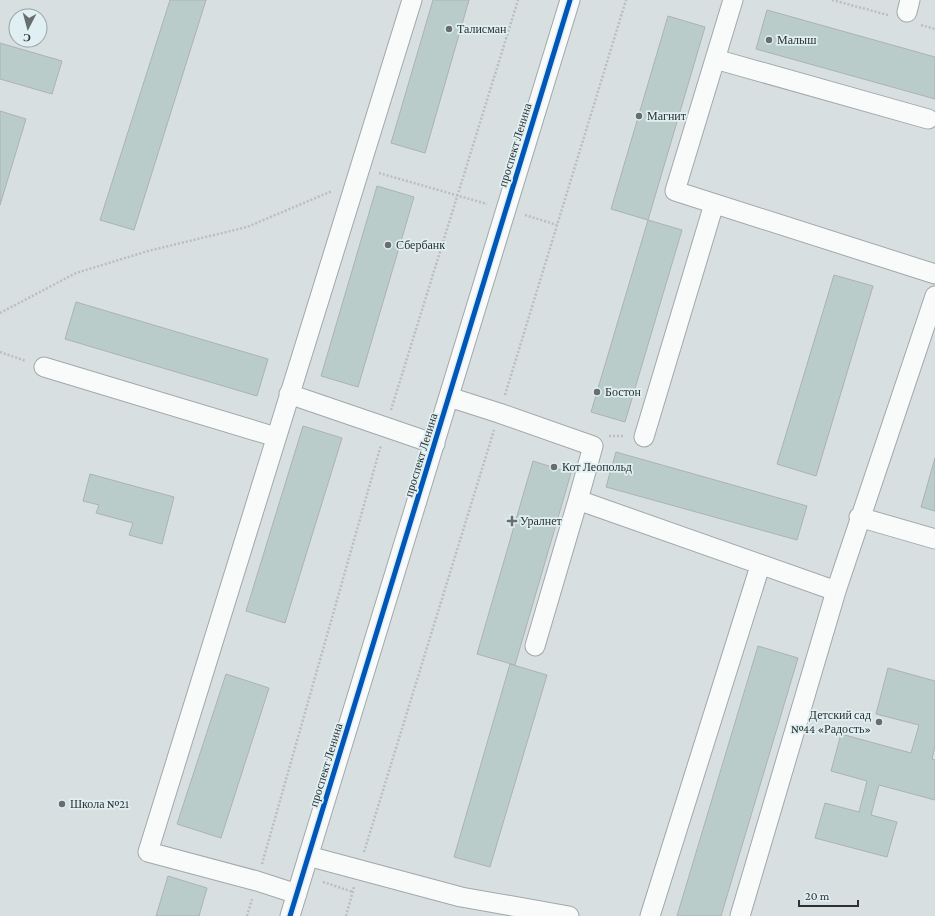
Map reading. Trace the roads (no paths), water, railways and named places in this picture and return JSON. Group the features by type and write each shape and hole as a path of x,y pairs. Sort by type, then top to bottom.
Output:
{"street":[{"path":"296,894 257,881 148,852 412,0"},
{"name":"проспект Ленина","path":"290,916 570,0"},
{"path":"733,0 675,191 935,274"},
{"path":"715,59 928,119"},
{"path":"644,437 714,204"},
{"path":"740,916 859,517 935,296"},
{"path":"44,367 276,437"},
{"path":"289,394 434,444"},
{"path":"449,397 593,446 535,646"},
{"path":"578,500 760,566 836,591"},
{"path":"859,517 935,539"},
{"path":"650,916 760,566"},
{"path":"308,856 461,897 569,916"}],"place":[{"name":"Талисман","path":"449,29"},
{"name":"Малыш","path":"769,40"},
{"name":"Магнит","path":"639,116"},
{"name":"Сбербанк","path":"388,245"},
{"name":"Бостон","path":"597,392"},
{"name":"Кот Леопольд","path":"554,467"},
{"name":"Уралнет","path":"512,521"},
{"name":"Детский сад №44 «Радость»","path":"879,722"},
{"name":"Школа №21","path":"62,804"}]}
